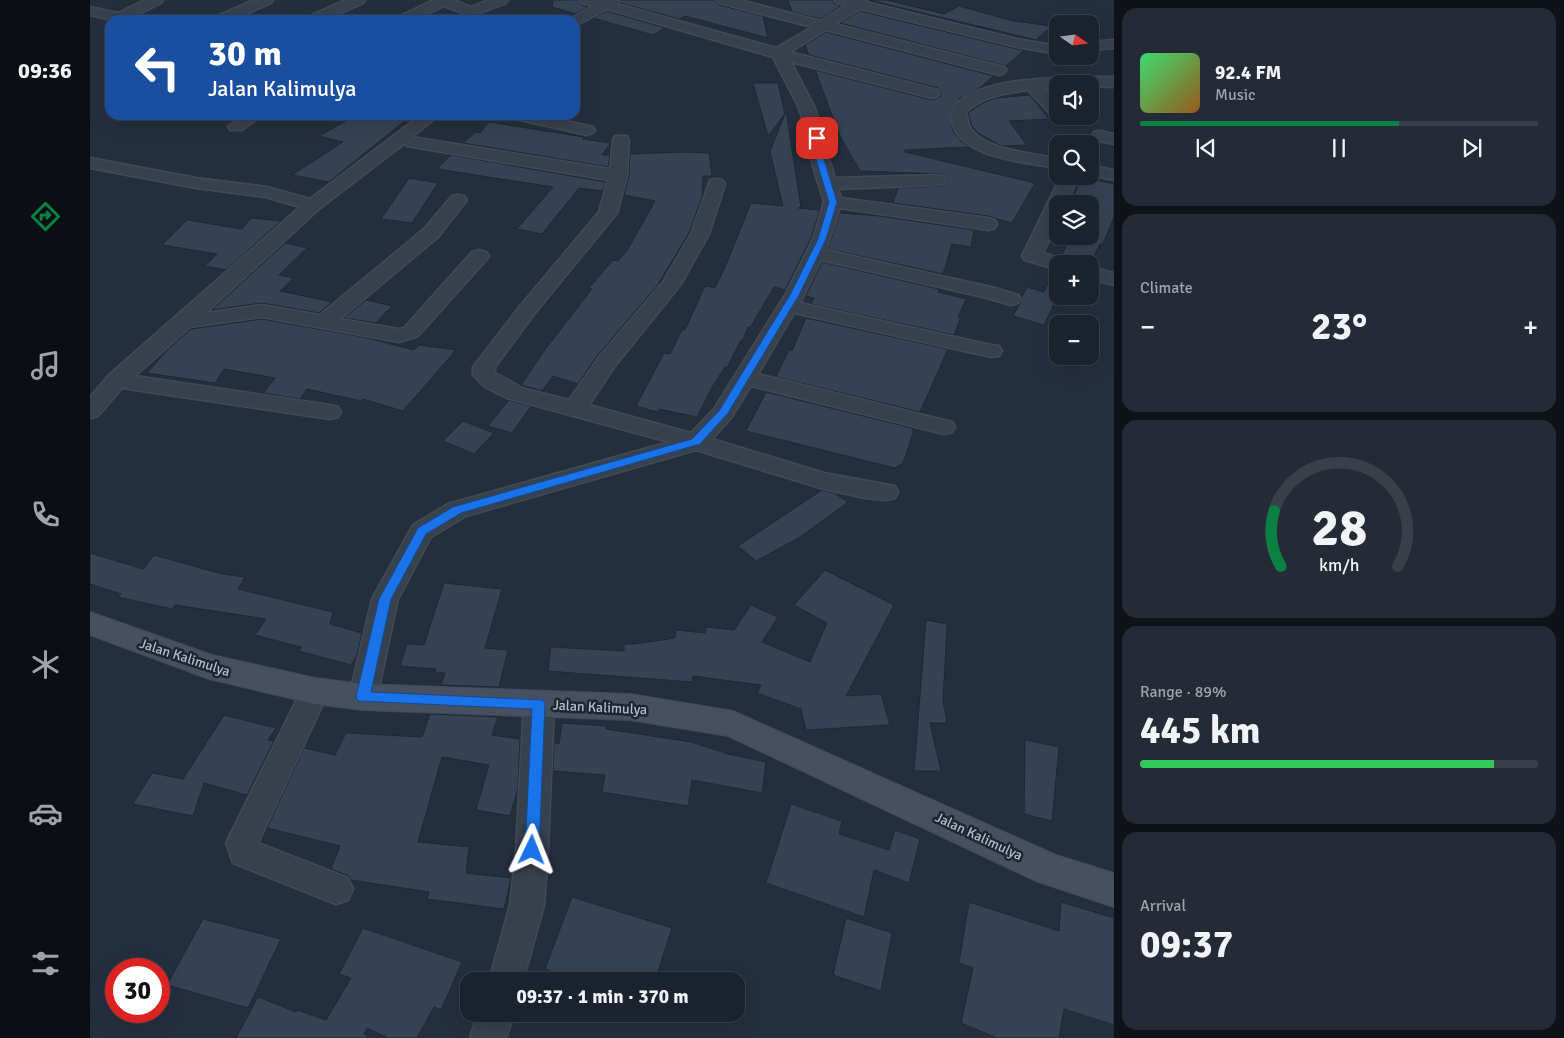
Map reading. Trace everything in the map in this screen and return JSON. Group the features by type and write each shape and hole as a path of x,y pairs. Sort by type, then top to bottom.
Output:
{"street":[{"path":"131,15 156,0"},
{"path":"232,15 266,0"},
{"path":"324,15 358,0"},
{"path":"413,15 442,0 472,15"},
{"path":"476,15 501,0"},
{"path":"586,0 610,2 779,53 932,93"},
{"path":"724,0 999,70"},
{"path":"839,0 858,2 1017,43 1049,48"},
{"path":"580,19 610,2"},
{"path":"779,53 858,2"},
{"path":"90,11 107,15"},
{"path":"1099,45 1114,44"},
{"path":"363,697 385,599 422,531 457,510 696,442 723,413 746,378 788,306 822,239 830,193 819,156 817,138 806,106 779,53"},
{"path":"1049,161 992,150 972,140 963,130 958,111 972,99 989,92 1094,80 1114,82"},
{"path":"1032,86 1049,104"},
{"path":"236,126 246,120"},
{"path":"90,411 117,380 313,205 424,120"},
{"path":"540,120 587,130"},
{"path":"620,140 618,176 608,213 528,309 484,367 484,375 490,382 504,389 696,442 823,482 886,492"},
{"path":"414,142 618,176"},
{"path":"90,163 196,183 267,192 313,205"},
{"path":"1099,172 1114,175"},
{"path":"830,193 936,180"},
{"path":"575,408 607,362 671,284 700,234 716,184"},
{"path":"1049,261 1032,256 1066,185"},
{"path":"830,193 988,224"},
{"path":"324,322 431,233 458,200"},
{"path":"815,253 988,292 1011,299"},
{"path":"184,322 262,311 391,335 405,335 412,332 479,256"},
{"path":"1099,275 1114,279"},
{"path":"788,306 991,350"},
{"path":"746,378 944,427"},
{"path":"117,380 330,412"},
{"name":"Jalan Kalimulya","path":"90,623 208,667 315,691 363,697 630,707 733,724 1049,869 1114,890"},
{"path":"315,691 242,843 244,853 336,889"},
{"path":"508,972 527,905 532,850 539,704"},
{"path":"488,1038 493,1022"}],"building":[{"path":"553,0 577,0 581,5 588,7 576,14 552,7"},
{"path":"622,0 715,0 719,5 763,16 768,38 685,16 679,19 620,3"},
{"path":"788,0 832,0 834,4 841,6 821,19 792,12"},
{"path":"869,0 886,0 944,14 959,6 1013,21 1049,26 1049,29 1036,40"},
{"path":"607,11 665,28 653,35 593,18"},
{"path":"860,11 1024,50 1006,66 840,23"},
{"path":"826,32 994,76 978,89 960,98 949,110 953,131 961,141 970,147 905,150 905,152 1035,183 1012,223 988,216 893,203 898,188 943,186 948,180 943,174 860,171 840,136 815,70 932,100 940,97 942,92 938,88 809,55 805,45"},
{"path":"753,83 778,83 785,114 768,136"},
{"path":"1030,95 1049,119 1009,121 1027,145 1003,146 978,133 972,126 968,113 981,104 995,98"},
{"path":"786,111 801,207 798,208 820,210 811,238 785,290 774,287 750,328 748,327 727,368 725,367 711,389 697,417 659,409 658,412 636,406 664,353 670,354 682,330 685,330 705,286 715,288 751,203 783,206 770,152"},
{"path":"347,120 406,120 329,182 292,175 343,142 319,136"},
{"path":"489,122 611,143 602,155 610,155 608,167 463,143 476,132 480,133"},
{"path":"709,153 712,176 703,176 702,197 689,233 657,286 597,356 578,384 553,376 542,391 521,385 544,351 592,289 589,288 613,260 618,261 628,249 655,201 624,195 629,176 630,154"},
{"path":"451,155 606,182 603,191 579,188 542,234 517,229 553,187 437,169"},
{"path":"409,178 438,183 412,223 381,219"},
{"path":"1099,181 1114,184 1114,217 1103,244 1100,244 1095,255 1062,255 1066,245 1099,245 1099,195 1074,195 1078,185 1099,185"},
{"path":"840,213 880,216 974,230 971,247 952,244 943,274 828,249"},
{"path":"251,218 281,221 226,270 205,266 217,254 162,245 187,220 242,229"},
{"path":"285,243 307,248 279,275 293,278 280,291 332,302 319,313 262,303 212,310"},
{"path":"822,262 939,289 938,292 966,299 958,317 961,317 954,335 811,304 814,298 806,296"},
{"path":"1049,282 1049,305 1054,305 1044,325 1013,316 1027,287 1044,292"},
{"path":"366,300 392,306 376,323 344,318"},
{"path":"806,318 948,349 920,412 776,377 789,350 792,351"},
{"path":"262,319 363,337 414,350 419,345 456,350 403,411 363,399 361,401 307,389 300,399 263,393 275,378 224,369 215,383 147,373 168,349 191,329"},
{"path":"766,392 912,428 914,430 903,463 895,468 746,431"},
{"path":"509,400 531,406 512,433 488,426"},
{"path":"463,421 494,433 474,454 443,441"},
{"path":"822,490 834,493 848,502 800,537 756,561 738,546"},
{"path":"90,553 143,569 154,555 222,574 245,577 238,589 333,612 330,624 362,633 357,655 351,665 299,651 301,647 255,635 266,619 175,605 172,609 118,597 121,594 90,584"},
{"path":"825,570 894,605 846,696 881,694 890,725 806,730 801,709 757,693 761,685 693,676 692,682 548,671 551,647 624,651 624,644 675,638 676,630 705,633 706,627 734,630 751,605 778,617 762,642 810,662 827,623 794,605"},
{"path":"444,583 502,589 485,648 508,650 499,687 441,685 445,673 435,672 436,669 400,666 407,644 424,645"},
{"path":"926,620 947,624 943,701 947,723 930,723 941,771 914,771"},
{"path":"430,714 498,717 492,735 520,739 518,788 510,816 476,810 489,765 442,757 418,842 469,847 466,873 511,878 504,909 427,899 429,892 351,880 349,876 331,869 340,846 267,828 304,748 335,755 346,733 422,737"},
{"path":"224,715 276,728 268,740 274,741 247,795 204,783 193,816 133,804 152,773 183,779"},
{"path":"562,723 607,726 606,729 691,742 728,754 766,762 762,793 692,780 688,806 602,792 605,775 553,771 554,743 559,744"},
{"path":"1025,740 1059,747 1052,821 1024,814"},
{"path":"791,804 842,821 839,834 889,850 895,830 920,839 909,883 874,870 864,917 766,883"},
{"path":"572,897 672,928 658,972 554,972 545,969"},
{"path":"969,902 1059,931 1061,902 1114,918 1114,1025 1064,1009 1059,1038 997,1038 961,1023 973,968 959,963"},
{"path":"846,918 892,933 881,991 833,975"},
{"path":"203,919 281,939 248,1008 170,986 170,980"},
{"path":"363,928 462,962 441,1010 434,1007 417,1038 388,1038 367,1028 364,1034 367,1035 366,1038 236,1038 258,997 296,1012 297,1010 326,1020 351,978 339,974"}],"route":[{"path":"532,850 539,704 363,697 385,599 422,531 457,510 696,442 723,413 746,378 795,295 822,239 833,202 819,156 817,138"}]}
